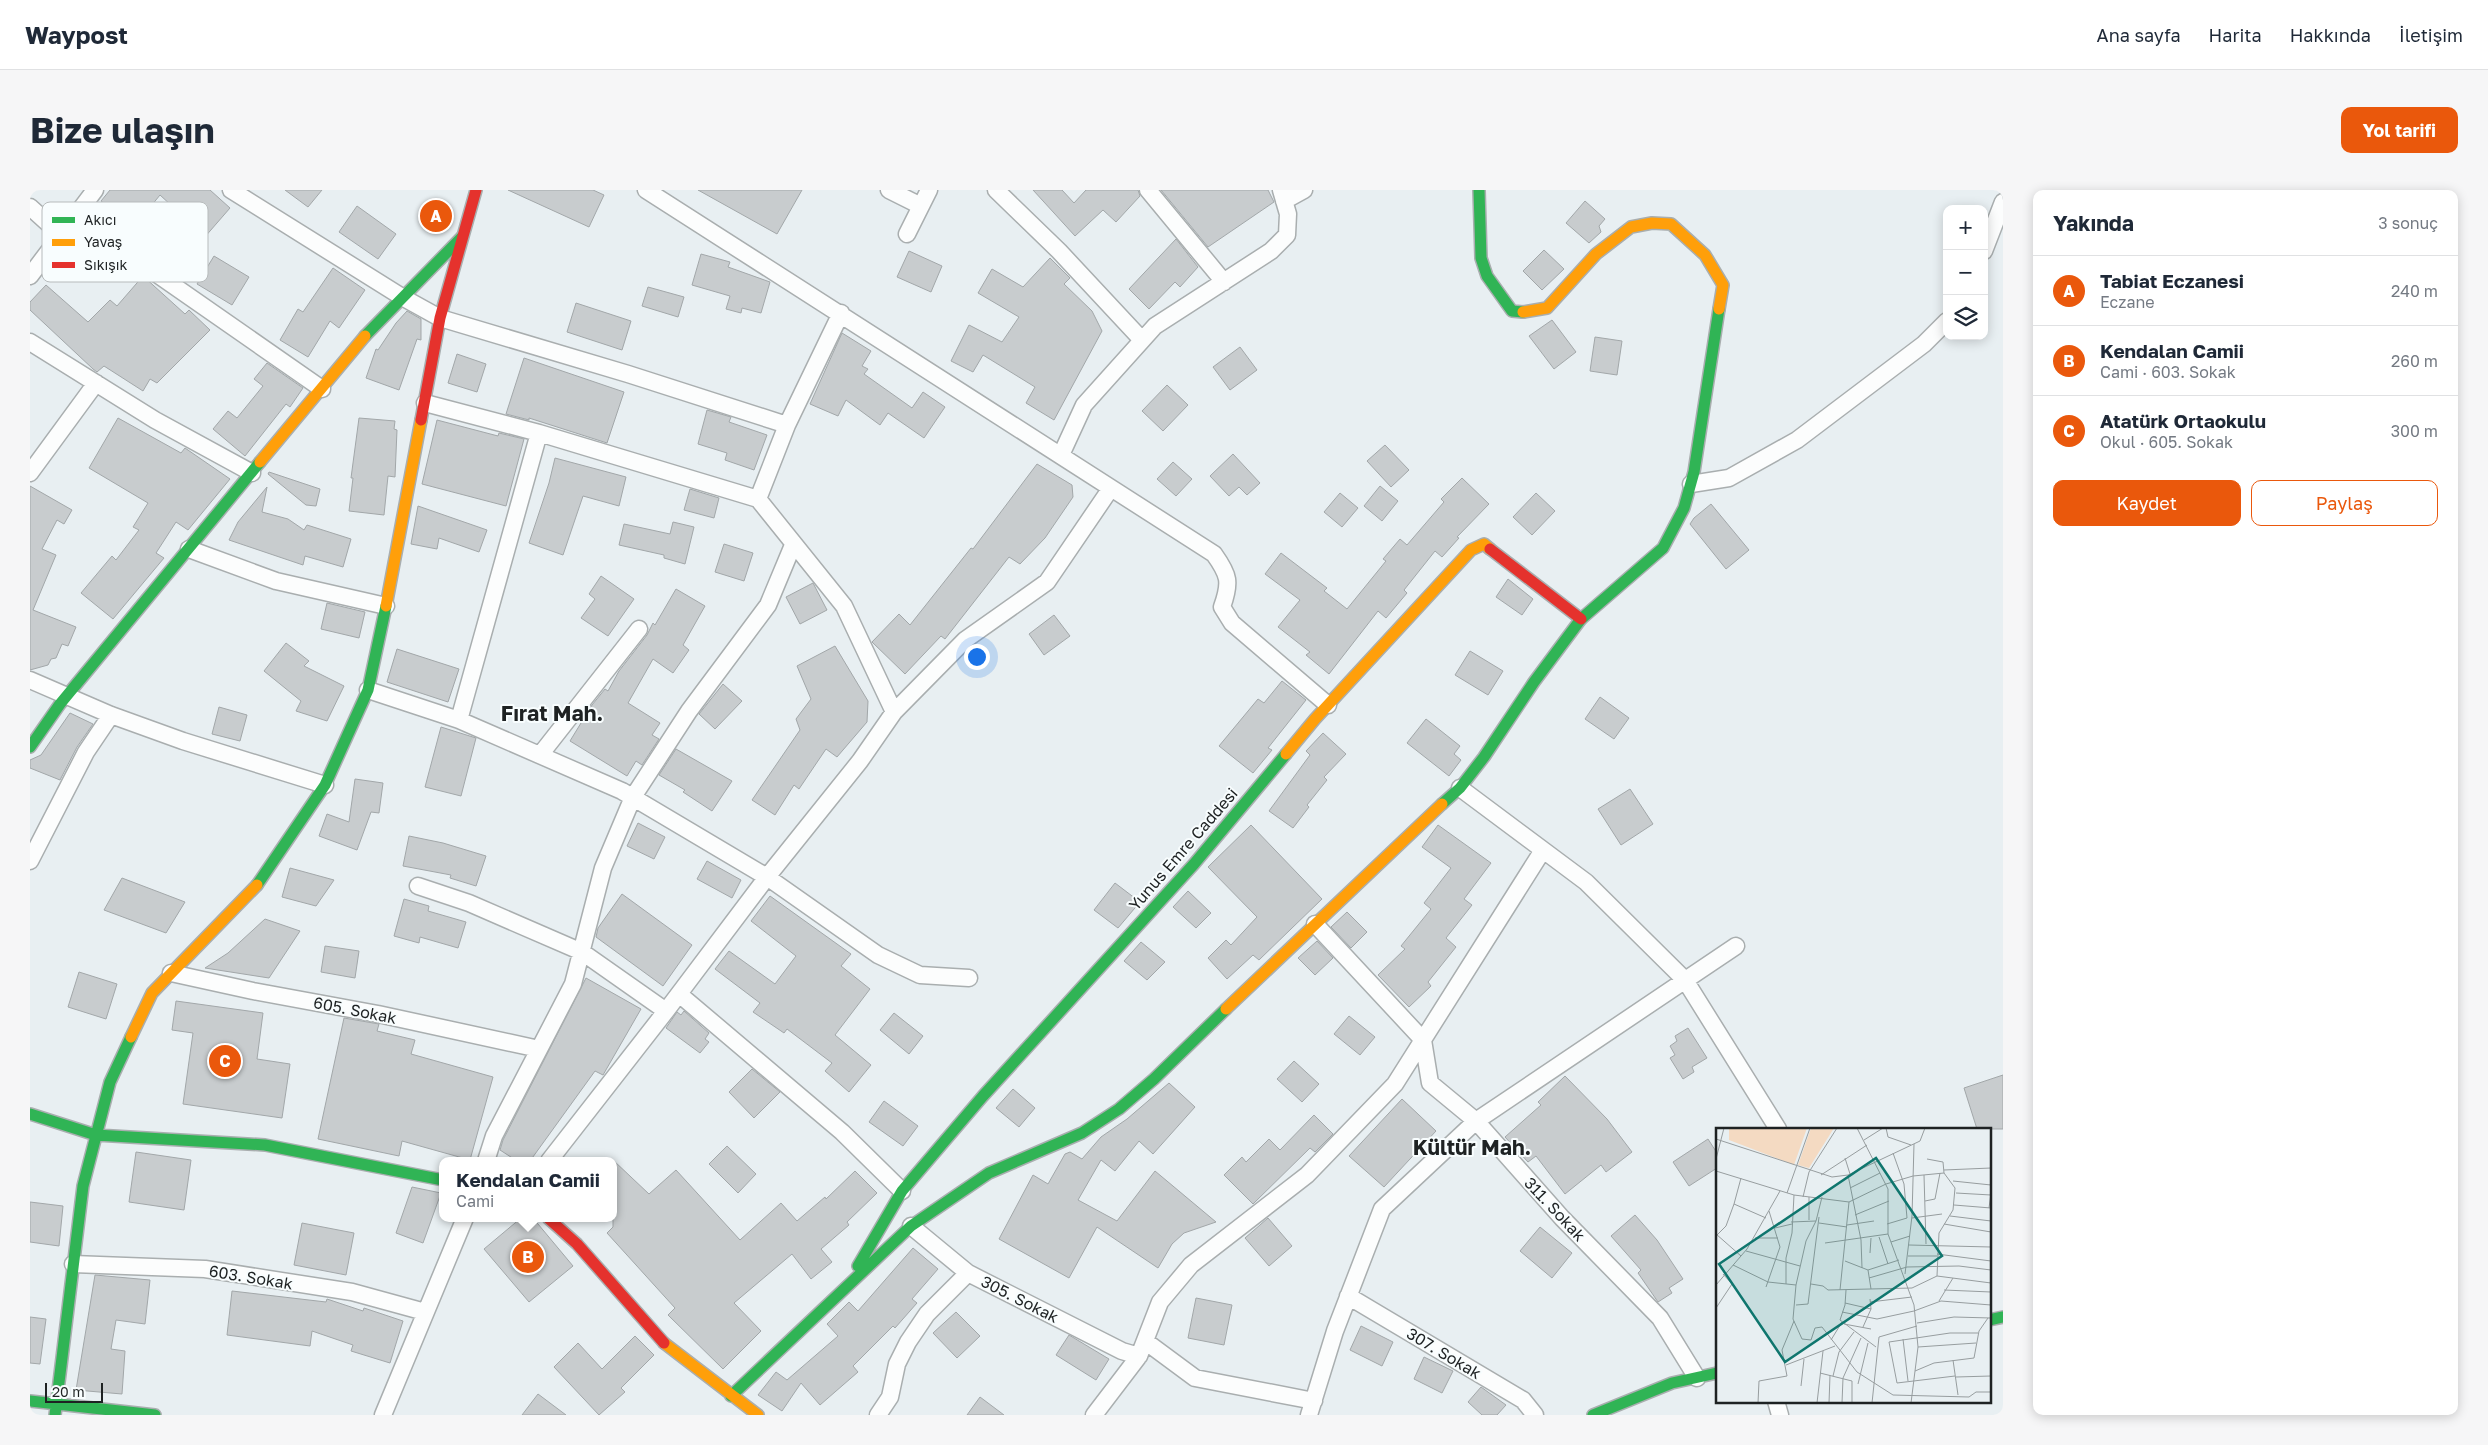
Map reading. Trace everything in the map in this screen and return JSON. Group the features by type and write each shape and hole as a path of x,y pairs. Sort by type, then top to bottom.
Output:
{"street":[{"path":"86,202 95,190"},
{"path":"231,190 402,297 440,318 628,374 786,425"},
{"path":"55,1410 83,1186 114,1073 152,993 260,882 325,785 368,690 386,606 440,318 476,190"},
{"path":"646,190 841,313 1214,554 1227,573 1228,590 1222,607 1232,623 1328,705"},
{"path":"889,190 921,206"},
{"path":"907,234 929,190"},
{"path":"996,190 1059,251 1142,340"},
{"path":"1148,190 1224,282"},
{"path":"1061,456 1084,405 1142,340 1155,326 1271,251 1287,235 1288,214 1282,195 1304,190"},
{"path":"730,1396 911,1226 989,1174 1082,1133 1119,1109 1154,1080 1315,924 1460,788 1484,757 1534,682 1582,619 1663,548 1684,508 1691,484 1723,285 1705,256 1671,224 1652,223 1631,227 1596,254 1546,308 1528,313 1512,311 1487,276 1481,258 1479,190"},
{"path":"1984,250 2003,202"},
{"path":"30,207 42,218"},
{"path":"30,747 67,695 371,329 464,235"},
{"path":"30,276 42,260"},
{"path":"168,282 322,389"},
{"path":"758,499 786,425 841,313"},
{"path":"1691,484 1729,478 1797,440 1924,344 1943,325"},
{"path":"30,342 155,420 252,473"},
{"path":"30,473 96,384"},
{"path":"424,403 539,433 758,499 844,606 894,712"},
{"path":"459,720 539,433"},
{"path":"552,1157 767,877 860,761 894,712 966,640 1047,582 1111,488"},
{"path":"487,1157 494,1136 573,984 603,868 633,797 689,711 768,605 793,544"},
{"name":"Yunus Emre Caddesi","path":"847,1285 902,1191 1033,1039 1194,864 1328,705 1470,550 1484,544 1582,619"},
{"path":"188,549 276,581 386,606"},
{"path":"540,755 639,629"},
{"path":"30,680 111,715 183,741 325,785"},
{"path":"368,690 459,720 633,797 767,877 878,955 920,975 968,978"},
{"path":"30,861 86,752 111,715"},
{"path":"1460,788 1586,882 1685,980 1777,1128"},
{"path":"1094,1415 1138,1356 1160,1302 1191,1265 1307,1175 1395,1084 1543,850"},
{"path":"418,886 469,903 582,952 666,1011"},
{"path":"1315,924 1423,1040"},
{"path":"1145,1341 1195,1378 1311,1408 1334,1331 1382,1208 1476,1121 1736,946"},
{"name":"605. Sokak","path":"171,973 253,991 378,1014 538,1049"},
{"path":"679,994 842,1132 902,1191"},
{"name":"311. Sokak","path":"1423,1040 1430,1083 1476,1121 1562,1218 1660,1318 1697,1378"},
{"path":"30,1114 96,1135 265,1146 439,1179"},
{"path":"382,1415 463,1222"},
{"path":"552,1222 577,1244 669,1350 758,1415"},
{"name":"305. Sokak","path":"911,1226 968,1273 1122,1351 1138,1356"},
{"name":"603. Sokak","path":"73,1264 206,1269 352,1292 426,1312"},
{"path":"878,1415 890,1397 897,1364 908,1342 927,1314 968,1273"},
{"name":"307. Sokak","path":"1348,1296 1523,1400 1536,1415"},
{"path":"1990,1320 2003,1317"},
{"path":"1593,1415 1672,1383 1716,1373"},
{"path":"30,1401 55,1410 155,1415"},
{"path":"1776,1402 1780,1415"}],"building":[{"path":"110,190 210,190 230,208 208,233 208,202 168,202 160,195 154,202 101,201"},
{"path":"285,190 322,190 308,207"},
{"path":"508,190 593,190 604,195 589,227"},
{"path":"698,190 802,190 777,234"},
{"path":"1033,190 1062,190 1074,203 1086,190 1138,190 1140,196 1116,222 1103,210 1075,236"},
{"path":"1161,190 1268,190 1274,202 1208,247"},
{"path":"1585,201 1605,219 1599,226 1601,232 1589,243 1566,223"},
{"path":"357,206 396,234 378,259 339,232"},
{"path":"1176,239 1198,267 1180,287 1175,282 1149,309 1129,289"},
{"path":"1544,250 1564,269 1542,290 1523,271"},
{"path":"909,251 942,266 931,292 897,277"},
{"path":"701,254 730,262 728,267 770,282 761,313 742,308 741,313 726,309 730,296 692,285"},
{"path":"214,256 249,277 232,305 197,284 198,282 208,282 208,266"},
{"path":"1050,258 1070,278 1064,284 1092,311 1102,331 1054,420 1026,403 1035,387 983,355 973,372 951,361 969,325 1002,342 1019,317 978,293 992,269 1023,287"},
{"path":"333,268 365,290 339,328 330,321 308,357 280,340 298,309 303,312"},
{"path":"138,282 150,282 185,314 189,310 210,330 157,383 150,379 143,391 104,366 97,372 93,369 30,310 30,302 46,285 88,322 110,300 117,306"},
{"path":"648,287 684,297 678,317 642,306"},
{"path":"576,303 631,321 622,350 567,332"},
{"path":"407,311 421,319 421,340 417,339 399,390 366,378 376,349 378,350 396,323"},
{"path":"1552,320 1576,352 1554,369 1529,336"},
{"path":"842,333 871,351 862,366 868,369 864,374 912,408 923,392 945,407 924,438 888,413 880,425 846,400 838,416 810,404"},
{"path":"1595,337 1622,341 1617,375 1590,371"},
{"path":"1240,347 1257,370 1230,390 1213,367"},
{"path":"457,354 486,364 477,392 448,383"},
{"path":"524,358 624,392 607,443 529,418 529,420 506,414"},
{"path":"267,363 303,388 290,407 286,404 245,456 213,429 228,411 237,418 263,386 254,379"},
{"path":"1167,385 1188,405 1163,431 1142,411"},
{"path":"707,410 731,417 729,422 767,435 754,470 725,460 727,453 698,444"},
{"path":"118,418 181,453 185,448 230,479 188,530 176,522 156,553 164,558 113,619 81,593 112,556 116,560 139,530 133,527 148,503 89,468"},
{"path":"359,418 395,421 394,429 397,430 395,477 388,476 384,515 349,511 353,478 351,478"},
{"path":"437,420 498,436 499,433 524,439 506,506 422,484"},
{"path":"1385,445 1409,470 1391,487 1367,461"},
{"path":"1233,454 1260,483 1247,495 1239,487 1229,496 1210,476"},
{"path":"555,458 626,477 619,506 583,496 563,555 529,543 549,483"},
{"path":"1173,462 1192,479 1176,496 1157,479"},
{"path":"1037,464 1072,485 1073,497 1045,538 1020,564 1009,557 945,639 941,636 905,674 872,642 899,614 910,625 971,548 973,549"},
{"path":"269,472 320,489 316,506 306,505 268,474"},
{"path":"1462,478 1489,504 1457,537 1459,538 1442,557 1435,551 1404,590 1407,593 1386,618 1378,611 1329,674 1306,655 1310,652 1278,627 1300,600 1265,574 1281,553 1327,588 1324,591 1347,609 1386,561 1383,559 1400,539 1407,545 1444,502 1441,499"},
{"path":"30,486 72,510 64,524 57,520 42,549 56,555 33,610 76,627 68,646 62,644 56,658 51,659 48,665 30,670"},
{"path":"1380,486 1398,501 1382,521 1364,506"},
{"path":"267,487 262,512 288,519 304,530 307,525 351,539 343,567 305,556 303,565 229,540 238,522"},
{"path":"690,489 719,498 714,518 684,510"},
{"path":"1340,493 1358,508 1342,527 1324,512"},
{"path":"1536,493 1555,511 1532,535 1513,517"},
{"path":"1711,504 1749,550 1726,569 1690,524 1694,518"},
{"path":"418,506 487,530 479,552 439,538 437,549 411,544"},
{"path":"673,522 694,527 685,564 664,558 664,555 619,545 624,524 670,534"},
{"path":"724,544 753,553 744,581 715,572"},
{"path":"601,576 634,599 608,636 581,618 595,599 589,594"},
{"path":"1508,579 1533,599 1522,615 1496,597"},
{"path":"813,583 827,610 800,624 786,597"},
{"path":"676,589 705,606 683,645 689,650 673,673 653,659 628,703 660,723 652,735 659,739 642,765 636,761 627,776 570,741 592,705 605,689 608,691 619,671 647,635 653,623 655,625"},
{"path":"327,603 365,612 359,638 321,629"},
{"path":"1054,615 1070,636 1044,655 1029,634"},
{"path":"286,643 309,661 304,666 344,686 327,721 296,711 301,701 264,671"},
{"path":"835,646 868,701 867,722 837,757 826,749 799,789 794,785 775,815 752,800 800,730 796,719 811,699 797,666"},
{"path":"397,649 459,669 448,702 387,682"},
{"path":"1470,651 1503,671 1488,695 1455,675"},
{"path":"1282,681 1306,700 1268,748 1272,750 1253,773 1219,746 1258,699 1264,703"},
{"path":"723,684 742,701 715,729 699,714"},
{"path":"1600,697 1629,718 1614,739 1585,719"},
{"path":"219,707 247,715 240,741 212,734"},
{"path":"70,713 93,724 77,747 60,780 30,768 30,760 41,755"},
{"path":"1426,719 1460,746 1454,754 1461,760 1449,776 1407,743"},
{"path":"441,727 476,738 461,796 425,787"},
{"path":"1323,733 1346,754 1324,777 1327,780 1307,805 1309,807 1293,828 1269,811 1310,755 1306,751"},
{"path":"676,749 732,781 712,811 683,792 685,790 659,775"},
{"path":"355,779 383,783 379,813 371,812 357,850 319,836 327,814 349,822"},
{"path":"1630,789 1653,824 1621,845 1598,809"},
{"path":"638,823 665,837 654,859 627,846"},
{"path":"1251,825 1322,899 1259,960 1253,955 1227,979 1208,958 1226,940 1231,945 1257,917 1208,867"},
{"path":"1438,825 1491,863 1464,899 1472,905 1446,938 1456,947 1428,982 1431,986 1409,1007 1378,975 1405,949 1401,946 1431,909 1424,903 1451,868 1422,847"},
{"path":"409,836 443,843 486,856 476,886 450,878 451,875 403,866"},
{"path":"707,861 741,880 732,898 697,879"},
{"path":"290,868 334,880 316,906 282,897"},
{"path":"122,878 185,902 166,933 104,910"},
{"path":"1115,883 1140,902 1118,928 1094,910"},
{"path":"1188,891 1211,913 1196,928 1173,907"},
{"path":"622,894 692,945 663,986 596,937 598,928"},
{"path":"770,896 851,954 841,966 870,989 835,1035 871,1065 849,1092 825,1071 832,1063 787,1029 784,1033 753,1012 760,1003 715,969 729,951 775,984 796,956 751,921"},
{"path":"404,899 429,906 428,911 466,922 458,948 420,937 419,943 394,936"},
{"path":"1347,912 1367,932 1351,948 1331,927"},
{"path":"265,919 300,931 269,978 205,968 228,953"},
{"path":"1317,941 1333,958 1315,975 1298,958"},
{"path":"1141,942 1165,962 1147,980 1124,961"},
{"path":"325,946 359,951 355,978 321,972"},
{"path":"79,972 117,984 106,1019 68,1007"},
{"path":"586,978 641,1009 603,1075 595,1071 533,1157 511,1157 500,1150 503,1140"},
{"path":"176,1001 263,1013 257,1059 290,1064 282,1118 183,1104 193,1033 172,1030"},
{"path":"684,1011 709,1033 705,1039 709,1042 700,1053 666,1028 677,1012 681,1015"},
{"path":"894,1013 923,1036 909,1054 880,1030"},
{"path":"1349,1016 1375,1037 1360,1055 1334,1034"},
{"path":"344,1018 379,1024 377,1031 415,1040 411,1054 493,1077 471,1157 459,1157 402,1141 399,1156 318,1139"},
{"path":"1688,1028 1707,1058 1692,1067 1694,1072 1683,1079 1670,1058 1675,1055 1670,1046 1677,1041 1675,1036"},
{"path":"1294,1061 1319,1084 1302,1102 1277,1079"},
{"path":"752,1069 780,1092 754,1118 729,1092"},
{"path":"2003,1075 2003,1129 1977,1128 1964,1088"},
{"path":"1565,1076 1607,1119 1632,1152 1606,1172 1601,1165 1565,1194 1536,1156 1528,1162 1505,1137 1541,1105 1538,1102"},
{"path":"1169,1083 1195,1107 1153,1154 1139,1141 1115,1171 1101,1160 1078,1200 1117,1221 1155,1171 1216,1222 1184,1233 1172,1244 1158,1268 1097,1227 1069,1278 999,1239 1033,1175 1048,1184 1065,1154 1070,1152 1082,1159 1101,1137 1127,1119"},
{"path":"1013,1089 1035,1108 1019,1127 996,1108"},
{"path":"1402,1099 1436,1131 1384,1187 1349,1156"},
{"path":"884,1101 918,1126 903,1146 869,1122"},
{"path":"1314,1115 1333,1134 1315,1152 1310,1148 1253,1204 1224,1175 1242,1157 1246,1162 1269,1139 1280,1150"},
{"path":"1708,1139 1716,1151 1716,1169 1689,1186 1673,1162"},
{"path":"727,1146 756,1174 738,1193 709,1164"},
{"path":"136,1152 191,1160 184,1210 129,1202"},
{"path":"617,1164 649,1194 676,1170 740,1240 781,1203 797,1221 825,1197 826,1199 855,1171 877,1193 847,1222 849,1225 821,1249 832,1262 811,1279 792,1254 734,1303 761,1331 723,1369 668,1315 675,1308 607,1233 613,1227 613,1222 617,1222"},
{"path":"412,1187 439,1193 439,1199 423,1243 396,1233"},
{"path":"30,1202 63,1206 59,1246 30,1242"},
{"path":"1635,1215 1657,1240 1683,1279 1669,1288 1672,1293 1658,1302 1638,1273 1641,1270 1611,1236"},
{"path":"1268,1218 1292,1246 1269,1266 1245,1238"},
{"path":"516,1222 536,1222 573,1266 529,1302 484,1249"},
{"path":"302,1223 354,1233 346,1275 294,1265"},
{"path":"1540,1227 1572,1253 1552,1278 1520,1251"},
{"path":"913,1248 938,1269 912,1299 917,1303 895,1328 893,1326 853,1366 858,1372 820,1405 801,1383 782,1411 758,1395 776,1372 787,1380 838,1336 827,1324 849,1302 858,1311"},
{"path":"95,1275 150,1280 145,1324 116,1320 111,1349 125,1351 122,1394 76,1390"},
{"path":"232,1291 326,1302 327,1299 363,1311 364,1308 403,1321 390,1363 351,1351 353,1345 312,1331 310,1346 227,1335"},
{"path":"1196,1298 1232,1305 1224,1345 1188,1338"},
{"path":"956,1312 980,1336 957,1358 933,1333"},
{"path":"30,1317 46,1319 40,1364 30,1363"},
{"path":"1361,1326 1393,1342 1382,1366 1350,1350"},
{"path":"1069,1335 1109,1359 1096,1380 1056,1355"},
{"path":"635,1336 654,1355 621,1388 625,1392 599,1415 554,1367 578,1343 602,1369"},
{"path":"1424,1357 1453,1371 1442,1393 1414,1379"},
{"path":"1481,1387 1506,1405 1497,1415 1482,1415 1468,1402"},
{"path":"538,1394 566,1415 522,1415"},
{"path":"980,1397 1004,1415 967,1415"}],"traffic: fast":[{"path":"1479,190 1481,258 1487,276 1512,311 1523,312"},
{"path":"365,336 462,237"},
{"path":"1442,804 1460,788 1484,757 1534,682 1581,619 1663,548 1684,508 1694,472 1719,309"},
{"path":"30,747 60,704 260,462"},
{"path":"257,885 325,785 368,690 386,606"},
{"path":"858,1266 902,1191 983,1096 1194,864 1286,754"},
{"path":"731,1396 911,1226 989,1173 1082,1133 1119,1109 1154,1079 1226,1009"},
{"path":"55,1415 83,1186 110,1082 131,1037"},
{"path":"30,1114 96,1135 265,1145 439,1179"},
{"path":"1990,1320 2003,1317"},
{"path":"1593,1415 1672,1383 1716,1373"},
{"path":"30,1401 155,1415"}],"traffic: slow":[{"path":"1523,312 1547,308 1596,254 1631,227 1652,223 1671,224 1705,255 1723,285 1719,309"},
{"path":"260,462 365,336"},
{"path":"386,606 421,420"},
{"path":"1286,754 1315,719 1471,550 1484,544 1490,549"},
{"path":"1226,1009 1442,804"},
{"path":"131,1037 152,993 257,885"},
{"path":"664,1343 758,1415"}],"traffic: jam":[{"path":"421,420 440,318 476,190"},
{"path":"1490,549 1581,619"},
{"path":"552,1222 577,1244 664,1343"}],"place":[{"name":"Tabiat Eczanesi","path":"436,216"},
{"name":"Atatürk Ortaokulu","path":"225,1061"},
{"name":"Kendalan Camii","path":"528,1257"}],"district":[{"name":"Fırat Mah.","path":"552,714"},
{"name":"Kültür Mah.","path":"1472,1148"}]}
